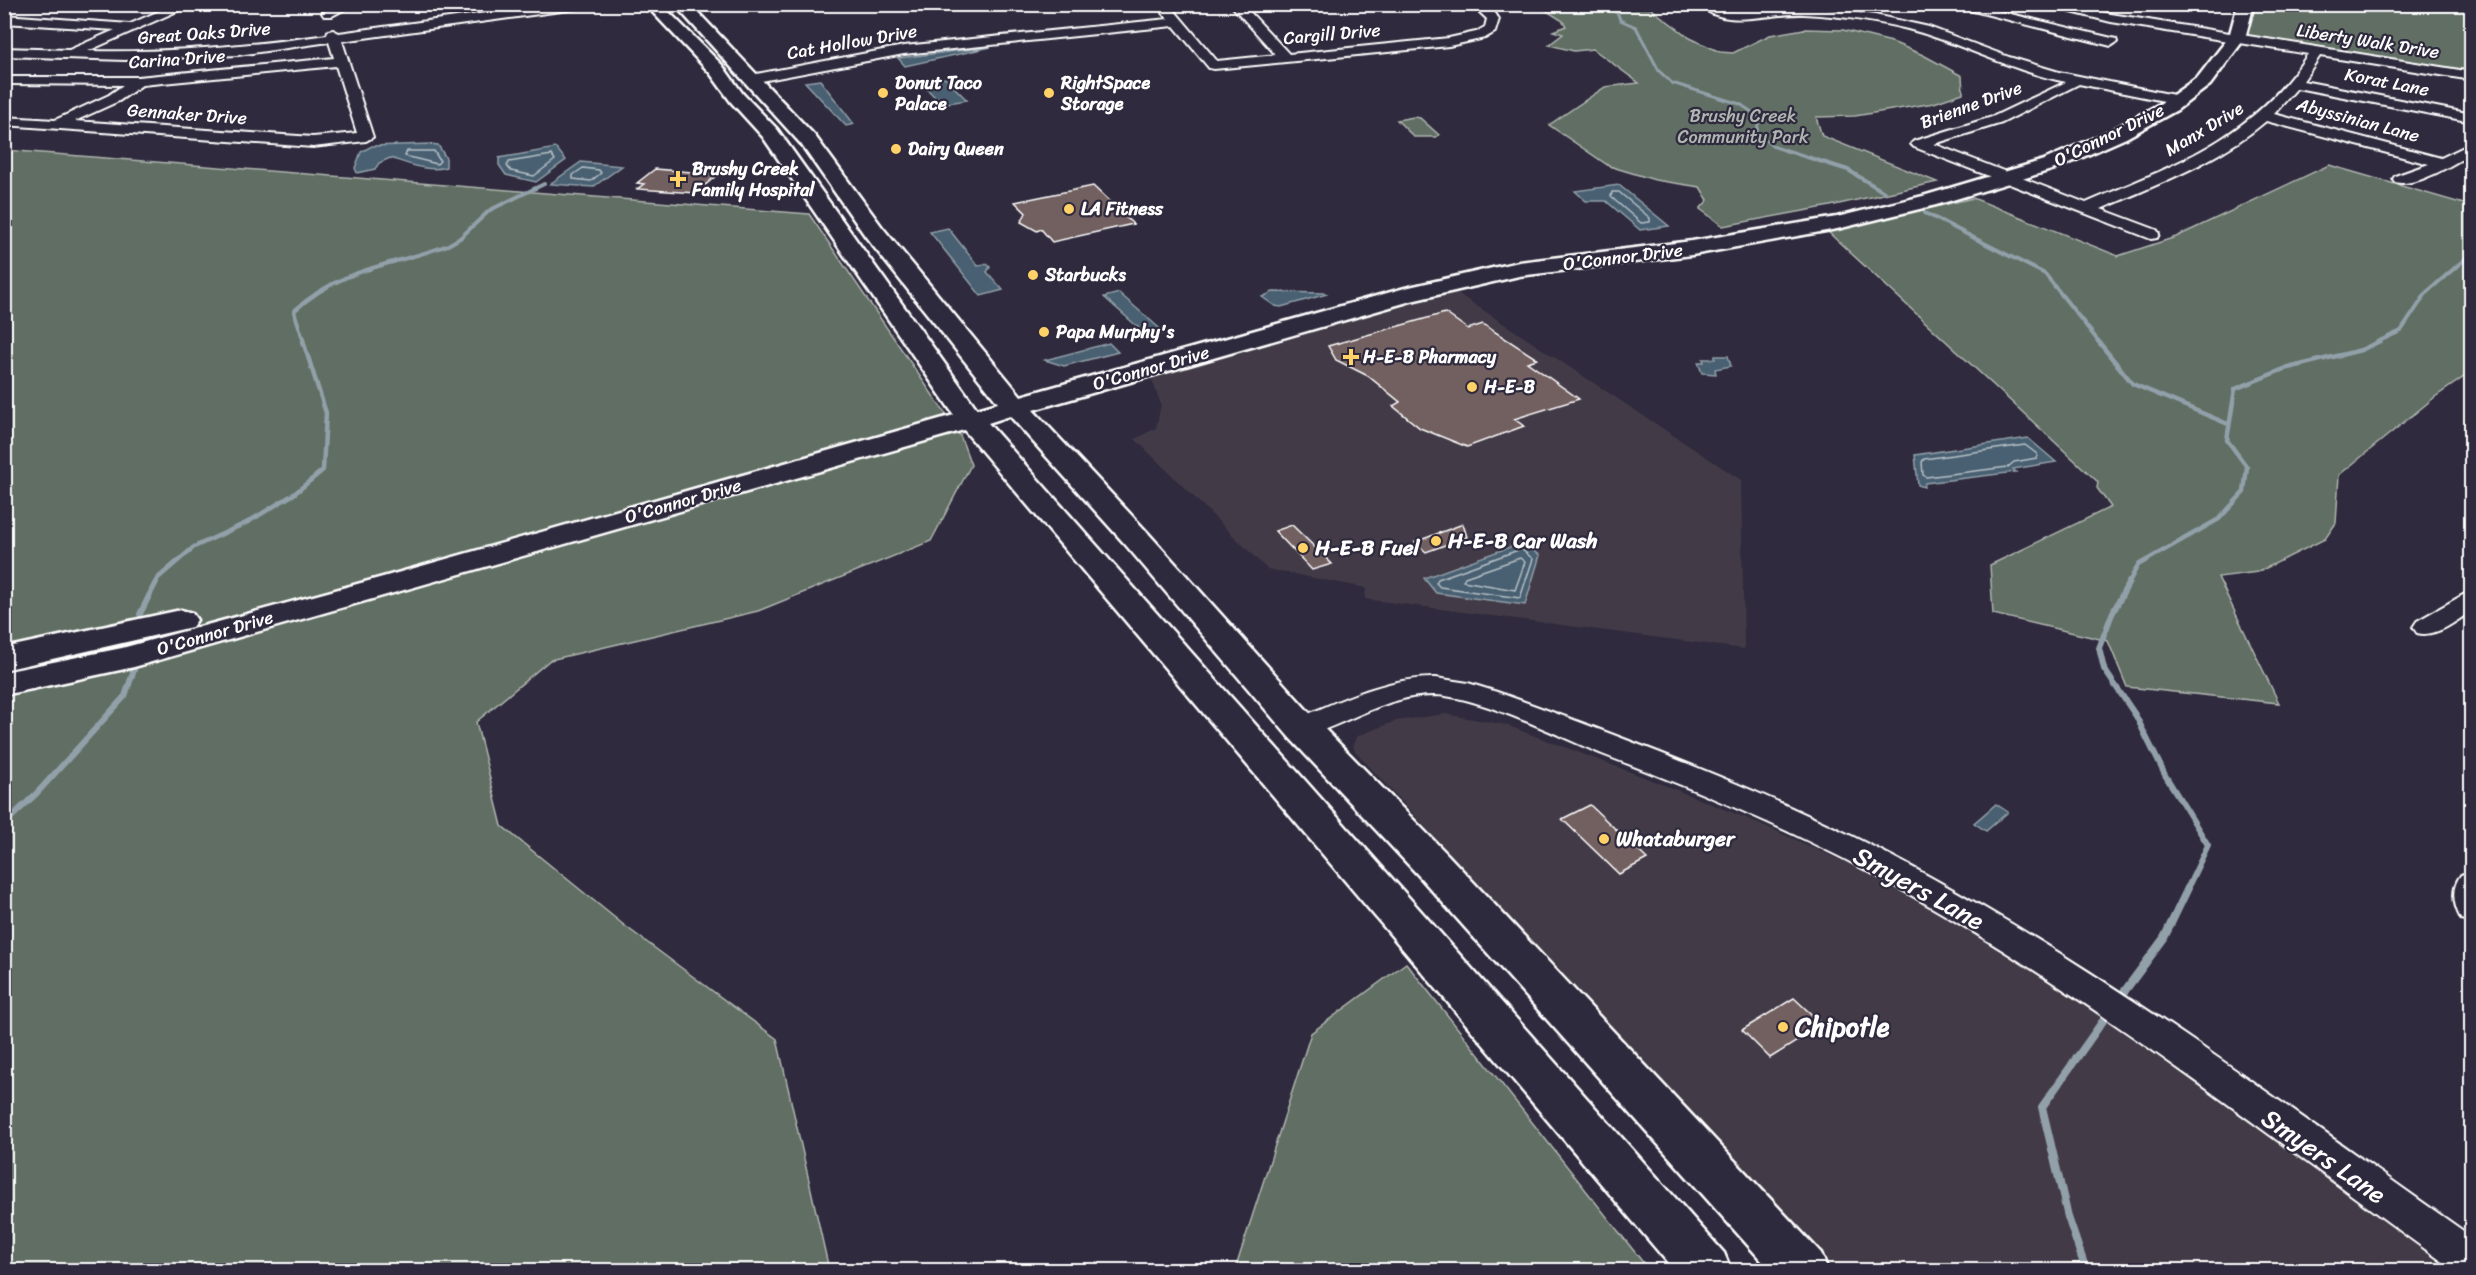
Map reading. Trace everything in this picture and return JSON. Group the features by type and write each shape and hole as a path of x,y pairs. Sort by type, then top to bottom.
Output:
{"main road":[{"path":"652,4 716,69 737,98 770,133 965,412 1706,1270"},
{"path":"681,4 781,110 818,154 874,232 1010,400 1136,538 1302,728 1473,908 1803,1270"},
{"name":"O'Connor Drive","path":"1010,400 1193,356 1276,324 1519,269 1692,248 1890,212 1999,175 2204,81 2237,38 2246,4"},
{"path":"2196,62 2220,27"},
{"name":"O'Connor Drive","path":"2163,100 2178,78"},
{"path":"770,133 805,152 818,154"},
{"path":"790,164 813,164 830,173"},
{"name":"O'Connor Drive","path":"4,659 123,634 329,582 1010,400 1276,324 1418,278 1491,263 1796,219 1999,175"},
{"name":"O'Connor Drive","path":"4,684 122,659 965,412"}],"street":[{"path":"4,9 16,4"},
{"path":"8,83 187,4"},
{"path":"328,14 339,9 339,4"},
{"name":"Great Oaks Drive","path":"502,13 543,4"},
{"name":"Great Oaks Drive","path":"4,52 66,56 175,55 270,48 335,36 583,4"},
{"path":"1162,4 1176,22"},
{"path":"1238,6 1273,4"},
{"name":"Cargill Drive","path":"1176,22 1214,65 1284,56 1449,42 1480,35 1491,29 1493,19 1488,11 1477,4"},
{"path":"1704,4 1722,15 1810,8 1875,19 1925,30 2004,60 2057,76 2163,100"},
{"path":"1952,4 2111,42"},
{"name":"Liberty Walk Drive","path":"2045,4 2220,27 2237,38 2472,76"},
{"path":"1238,6 1284,56"},
{"path":"1925,30 1975,10"},
{"path":"4,19 133,27"},
{"name":"Cat Hollow Drive","path":"751,79 904,50 1176,22"},
{"path":"335,36 343,61"},
{"name":"Great Oaks Drive","path":"4,44 81,49 156,49 335,36"},
{"name":"Manx Drive","path":"2086,209 2194,161 2228,141 2264,116 2296,84 2317,50"},
{"name":"Carina Drive","path":"8,83 138,81 343,61"},
{"name":"Gennaker Drive","path":"4,121 313,142 366,137 343,61"},
{"path":"2057,76 2072,84 2163,100"},
{"path":"57,124 114,98 138,81"},
{"name":"Brienne Drive","path":"1999,175 1919,144 1997,120 2072,84"},
{"name":"Korat Lane","path":"2296,84 2472,118"},
{"name":"Abyssinian Lane","path":"2264,116 2443,163"},
{"path":"2401,179 2426,172 2472,147"},
{"path":"1999,175 2151,234"},
{"path":"2426,627 2472,600"},
{"name":"Smyers Lane","path":"1302,728 1376,698 1412,689 1428,686 1468,692 1704,783 1806,828 1920,885 2052,966 2172,1047 2472,1260"},
{"path":"2472,882 2469,887 2472,910"}],"shaded area":[{"path":"1454,291 1741,480 1744,649 1365,599 1366,588 1267,569 1135,439 1156,428 1161,405 1150,374"},
{"path":"1445,714 1506,725 1649,779 1756,822 1864,871 1939,910 2027,960 2467,1270 1836,1270 1355,751 1353,745 1356,737 1365,733 1396,721"}],"green space":[{"name":"Brushy Creek Community Park","path":"1537,5 1646,5 1690,38 1720,52 1733,53 1770,35 1804,29 1843,30 1892,42 1923,55 1962,76 1963,93 1934,103 1855,116 1816,117 1822,136 1937,182 1830,206 1723,226 1700,209 1708,200 1700,187 1655,180 1609,166 1549,125 1605,87 1639,83 1593,49 1574,51 1549,45 1563,34 1553,31 1566,26 1563,21"},
{"path":"2252,5 2450,5 2471,10 2471,72 2245,35"},
{"path":"1420,118 1439,135 1414,137 1397,120"},
{"path":"4,150 809,214 960,435 971,465 931,541 758,611 550,660 476,722 502,826 625,926 777,1039 828,1265 826,1270 5,1270"},
{"path":"2329,165 2471,206 2471,372 2435,397 2339,475 2336,523 2325,539 2258,572 2218,577 2279,703 2127,687 2108,641 1993,614 1990,565 2111,507 2097,488 2098,482 1828,232 1973,198 2118,256 2176,237"},
{"path":"1406,963 1649,1270 1235,1270 1311,1033"}],"water":[{"path":"991,47 905,66 898,58"},
{"path":"945,78 967,100 942,104 920,82"},
{"path":"820,80 854,124 846,126 805,82"},
{"path":"438,145 446,158 446,167 425,168 390,158 379,163 375,169 357,173 355,168 361,152 372,146"},
{"path":"556,148 566,160 536,182 506,175 499,165 499,158"},
{"path":"581,162 622,166 593,187 550,184"},
{"path":"1619,185 1669,226 1640,230 1606,201 1586,201 1575,191"},
{"path":"948,228 978,266 987,264 990,267 987,272 1003,290 981,296 930,232"},
{"path":"1273,292 1327,294 1281,307 1275,306 1262,297"},
{"path":"1119,293 1165,333 1149,337 1104,297"},
{"path":"1109,343 1118,352 1064,366 1045,360"},
{"path":"1715,356 1728,356 1731,366 1715,369 1716,374 1702,373 1698,362 1704,362 1703,359 1715,359"},
{"path":"2028,438 2056,462 2013,469 2016,472 1925,483 1924,487 1918,485 1915,455"},
{"path":"1521,543 1540,555 1525,605 1436,593 1424,578"},
{"path":"1996,804 2008,812 1986,831 1974,823"}],"building":[{"name":"Brushy Creek Family Hospital","path":"655,169 718,174 696,193 637,189 644,184 637,183"},
{"name":"LA Fitness","path":"1093,186 1133,224 1052,242 1041,229 1037,231 1021,222 1026,213 1015,202"},
{"name":"H-E-B","path":"1445,313 1468,329 1483,324 1537,359 1527,362 1579,399 1514,419 1524,426 1467,447 1420,428 1393,406 1400,402 1368,376 1336,360 1328,346"},
{"name":"H-E-B Car Wash","path":"1463,524 1467,537 1426,552 1415,542"},
{"name":"H-E-B Fuel","path":"1292,525 1332,564 1312,570 1275,531"},
{"name":"Whataburger","path":"1590,805 1647,859 1619,874 1562,819"},
{"name":"Chipotle","path":"1794,998 1823,1025 1770,1058 1742,1030"}],"waterway":[{"path":"1602,4 1618,14 1620,20 1636,27 1659,71 1672,83 1740,104 1759,117 1757,132 1772,146 1790,152"},
{"path":"1785,150 1848,170 1884,192"},
{"path":"304,342 294,311 313,296 349,276 448,245 460,238 490,210 544,184"},
{"path":"1925,213 2045,274 2099,342"},
{"path":"2377,342 2401,331 2427,292 2472,253"},
{"path":"140,614 158,578 194,547 248,522 294,494 323,470 326,413 303,341"},
{"path":"2098,341 2133,384 2228,424"},
{"path":"2128,584 2138,565 2219,519 2244,492 2247,467 2227,440 2235,389 2284,369 2361,350 2380,341"},
{"path":"2129,582 2112,614 2099,648 2104,669 2136,716 2165,775 2208,845 2187,889"},
{"path":"4,824 37,793 125,696 134,670"},
{"path":"2121,996 2164,938 2188,888"},
{"path":"2086,1270 2068,1217 2042,1107 2105,1018"}],"place":[{"name":"Donut Taco Palace","path":"883,93"},
{"name":"RightSpace Storage","path":"1049,93"},
{"name":"Dairy Queen","path":"896,149"},
{"name":"Brushy Creek Family Hospital","path":"678,179"},
{"name":"LA Fitness","path":"1069,209"},
{"name":"Starbucks","path":"1033,275"},
{"name":"Papa Murphy's","path":"1044,332"},
{"name":"H-E-B Pharmacy","path":"1351,357"},
{"name":"H-E-B","path":"1472,387"},
{"name":"H-E-B Car Wash","path":"1436,541"},
{"name":"H-E-B Fuel","path":"1303,548"},
{"name":"Whataburger","path":"1604,839"},
{"name":"Chipotle","path":"1783,1027"}]}
